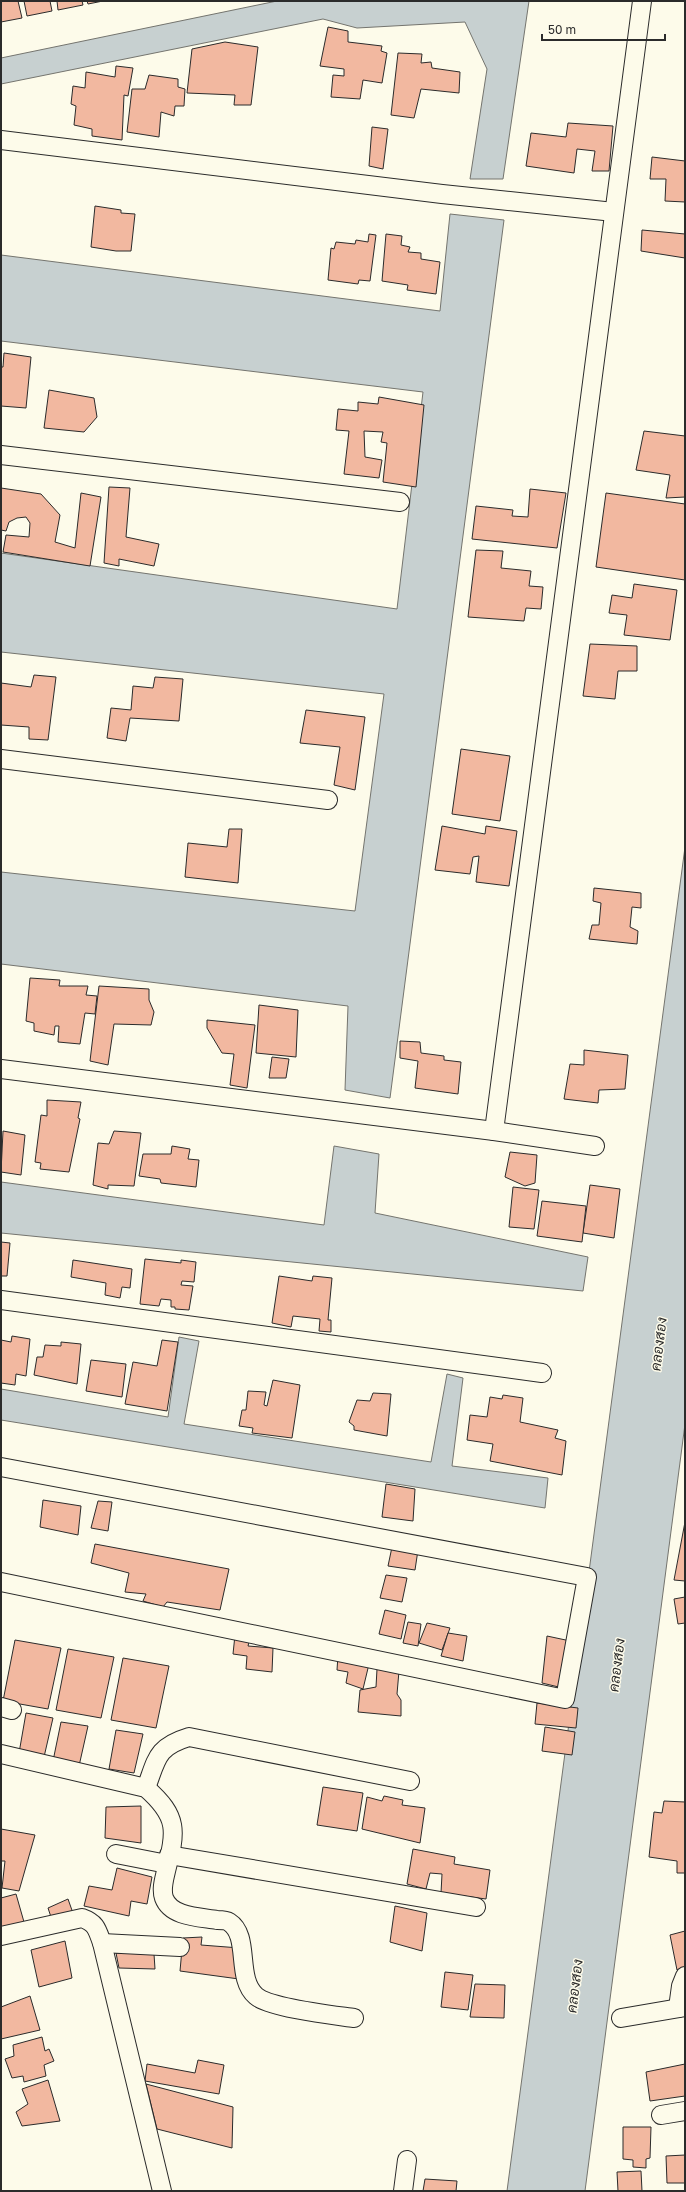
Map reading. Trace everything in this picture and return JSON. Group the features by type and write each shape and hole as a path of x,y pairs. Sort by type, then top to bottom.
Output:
{"street":[{"path":"494,1131 642,1"},
{"path":"1,140 518,203 614,212"},
{"path":"1,455 400,502"},
{"path":"1,759 328,800"},
{"path":"1,1069 494,1131 595,1146"},
{"path":"1,1300 542,1373"},
{"path":"1,1467 586,1577 565,1699 1,1582"},
{"path":"146,1788 160,1752 172,1742 189,1737 410,1781"},
{"path":"1,1754 146,1788 159,1800 173,1822 174,1838 163,1884 163,1897 168,1907 179,1913 229,1922 238,1933 245,1977 249,1988 257,1997 271,2003 354,2018"},
{"path":"116,1854 168,1860 476,1907"},
{"path":"1,1936 82,1918 91,1922 97,1928 102,1943 162,2191"},
{"path":"102,1943 180,1947"},
{"path":"621,2018 682,2008 681,1986 685,1976"},
{"path":"661,2115 685,2111"},
{"path":"403,2191 407,2160"}],"water":[{"path":"277,1 529,1 503,179 470,179 487,69 465,22 357,28 323,19 1,84 1,58"},
{"path":"450,214 504,220 390,1098 345,1090 348,1006 1,964 1,872 355,911 384,694 1,652 1,553 397,609 423,392 1,341 1,255 440,311"},
{"name":"คลองสอง","path":"685,847 685,1424 585,2191 507,2191"},
{"path":"334,1146 379,1154 375,1213 588,1257 583,1291 1,1233 1,1182 324,1225"},
{"path":"179,1337 199,1341 184,1424 431,1462 447,1374 463,1378 452,1466 548,1478 545,1508 1,1420 1,1389 168,1417"}],"building":[{"path":"1,1 18,1 22,18 1,22"},
{"path":"24,1 50,1 52,11 27,16"},
{"path":"57,1 82,1 83,5 58,10"},
{"path":"87,1 103,1 88,4"},
{"path":"328,27 348,31 348,42 382,46 381,51 387,53 382,83 363,80 360,99 331,97 333,75 344,76 344,69 320,66"},
{"path":"225,42 258,47 251,105 234,105 235,95 187,93 192,49"},
{"path":"398,53 422,54 421,63 431,62 432,68 460,72 459,93 421,89 414,118 391,115"},
{"path":"116,66 133,68 128,96 124,95 122,140 92,136 92,129 74,125 76,106 71,104 73,86 85,88 86,72 115,77"},
{"path":"149,75 178,79 178,87 185,89 184,106 175,106 174,116 161,112 159,137 127,132 132,89 145,89"},
{"path":"568,123 613,126 609,171 592,171 595,151 577,149 574,173 526,166 531,133 566,137"},
{"path":"372,127 388,129 383,169 369,166"},
{"path":"652,157 685,161 685,202 665,201 666,179 650,179"},
{"path":"95,206 121,210 121,213 135,214 131,251 116,251 91,247"},
{"path":"642,230 685,234 685,258 641,251"},
{"path":"369,234 376,235 370,281 359,280 358,284 328,280 331,248 334,249 336,242 355,244 356,240 368,242"},
{"path":"386,234 402,236 401,245 410,247 408,252 421,253 421,259 440,262 436,294 407,290 408,285 382,281"},
{"path":"4,353 31,357 26,408 1,406 1,367 3,367"},
{"path":"49,390 94,398 97,417 84,432 44,428"},
{"path":"379,397 424,405 416,487 383,482 387,443 381,442 383,432 364,431 365,457 382,460 379,478 344,474 349,431 336,430 338,409 358,411 358,402 378,404"},
{"path":"644,431 685,436 685,497 666,498 670,475 636,470"},
{"path":"109,487 130,488 126,537 159,544 154,566 119,559 119,566 104,563"},
{"path":"1,488 41,494 60,515 55,542 75,548 81,493 101,497 90,566 3,552 6,535 29,537 30,523 26,517 17,518 9,522 6,531 1,530"},
{"path":"530,489 566,493 557,548 472,539 476,506 513,510 512,516 528,517"},
{"path":"606,493 685,504 685,580 596,567"},
{"path":"476,550 503,551 501,568 531,571 529,586 543,587 541,609 526,608 524,621 468,617"},
{"path":"634,584 677,590 670,640 624,635 627,615 609,613 612,595 632,598"},
{"path":"590,644 637,646 637,671 618,671 615,699 583,696"},
{"path":"34,675 56,677 48,740 29,739 29,727 1,725 1,683 31,687"},
{"path":"155,677 183,679 179,721 130,718 126,741 107,738 111,708 131,710 133,686 153,688"},
{"path":"306,710 365,717 355,790 334,785 340,747 300,743"},
{"path":"461,749 510,756 500,821 452,814"},
{"path":"442,826 485,834 486,826 517,831 509,886 476,882 479,856 473,857 470,874 435,870"},
{"path":"229,829 242,829 238,883 185,877 188,843 227,847"},
{"path":"594,888 641,893 641,908 632,907 630,927 638,931 637,944 589,939 592,925 599,925 601,903 593,901"},
{"path":"30,978 60,980 59,986 88,986 86,995 97,996 95,1014 85,1013 80,1044 58,1042 59,1026 55,1026 54,1035 34,1031 34,1023 26,1021"},
{"path":"99,986 149,989 149,1000 154,1012 151,1025 114,1024 108,1065 90,1061"},
{"path":"259,1005 298,1010 296,1057 256,1053"},
{"path":"207,1020 255,1025 247,1088 230,1085 234,1054 222,1053 207,1028"},
{"path":"400,1041 420,1042 421,1053 444,1056 444,1060 461,1062 458,1094 415,1088 418,1061 400,1058"},
{"path":"584,1050 628,1055 625,1089 599,1090 598,1103 564,1099 570,1064 584,1065"},
{"path":"272,1057 289,1059 286,1078 269,1078"},
{"path":"47,1100 81,1102 78,1118 80,1119 69,1172 40,1169 41,1163 35,1162 41,1115 47,1116"},
{"path":"3,1131 25,1135 21,1175 1,1172"},
{"path":"114,1131 141,1133 134,1186 108,1185 108,1189 93,1185 98,1143 109,1144"},
{"path":"172,1146 190,1149 188,1159 199,1160 196,1187 161,1183 160,1179 139,1176 143,1154 171,1154"},
{"path":"510,1152 537,1155 535,1183 525,1186 505,1177"},
{"path":"590,1185 620,1189 614,1238 583,1233"},
{"path":"513,1187 539,1190 534,1229 509,1227"},
{"path":"542,1201 586,1206 582,1242 537,1236"},
{"path":"1,1242 10,1243 7,1276 1,1276"},
{"path":"145,1259 181,1263 181,1260 196,1262 194,1282 182,1281 181,1285 193,1286 189,1310 175,1309 175,1307 171,1307 171,1300 161,1299 159,1306 140,1304"},
{"path":"73,1260 132,1269 130,1288 122,1287 120,1298 105,1295 106,1283 71,1277"},
{"path":"279,1276 312,1281 313,1276 332,1278 328,1320 331,1320 331,1332 319,1331 320,1319 293,1316 291,1327 272,1323"},
{"path":"12,1336 30,1339 26,1376 16,1374 15,1385 1,1383 1,1340 11,1342"},
{"path":"162,1340 178,1342 167,1411 125,1404 133,1362 157,1366"},
{"path":"61,1342 81,1344 77,1384 34,1375 37,1357 43,1357 45,1345 61,1346"},
{"path":"91,1360 126,1364 122,1397 86,1391"},
{"path":"273,1380 300,1385 292,1438 252,1433 253,1428 239,1426 242,1410 246,1410 248,1391 266,1392 264,1405 267,1406"},
{"path":"373,1393 391,1394 387,1436 354,1430 354,1426 349,1422 357,1400 370,1401"},
{"path":"503,1395 523,1398 520,1422 558,1430 555,1438 566,1441 562,1475 490,1461 493,1444 467,1440 470,1415 487,1417 490,1397 502,1399"},
{"path":"386,1484 415,1489 413,1521 382,1517"},
{"path":"43,1500 81,1506 78,1535 40,1527"},
{"path":"98,1501 112,1502 108,1531 91,1528"},
{"path":"685,1522 685,1581 674,1580"},
{"path":"95,1544 229,1569 220,1610 167,1602 163,1607 143,1601 146,1594 125,1592 129,1573 91,1563"},
{"path":"392,1547 418,1550 415,1570 388,1566"},
{"path":"386,1575 407,1578 402,1602 380,1598"},
{"path":"685,1597 685,1623 678,1624 674,1599"},
{"path":"385,1610 406,1615 401,1639 379,1634"},
{"path":"408,1622 421,1624 418,1646 403,1643"},
{"path":"427,1623 450,1628 442,1650 419,1643"},
{"path":"448,1633 467,1636 463,1661 441,1656"},
{"path":"235,1635 250,1638 248,1646 273,1648 272,1672 246,1669 247,1656 233,1654"},
{"path":"547,1636 575,1642 567,1689 542,1683"},
{"path":"15,1640 61,1648 48,1709 3,1701"},
{"path":"68,1649 114,1657 101,1718 56,1710"},
{"path":"338,1655 369,1664 363,1689 346,1683 348,1672 337,1670"},
{"path":"123,1658 169,1666 156,1728 111,1720"},
{"path":"377,1669 399,1671 397,1694 401,1700 401,1716 358,1712 360,1690 376,1687"},
{"path":"537,1703 578,1708 576,1728 535,1724"},
{"path":"26,1713 53,1718 44,1757 19,1753"},
{"path":"61,1722 88,1726 79,1766 53,1761"},
{"path":"545,1727 575,1732 572,1755 542,1751"},
{"path":"116,1730 143,1734 134,1773 109,1769"},
{"path":"323,1787 363,1793 357,1831 317,1825"},
{"path":"384,1796 403,1800 402,1805 425,1808 420,1843 362,1829 367,1797 382,1801"},
{"path":"664,1801 685,1802 685,1873 677,1873 677,1861 649,1857 654,1812 662,1813"},
{"path":"141,1806 141,1843 105,1838 106,1807"},
{"path":"1,1829 35,1835 19,1891 2,1888 5,1861 1,1861"},
{"path":"413,1849 455,1857 454,1864 490,1870 486,1899 441,1893 442,1874 430,1873 426,1889 407,1884"},
{"path":"117,1868 152,1877 147,1904 131,1901 129,1916 84,1906 89,1886 112,1890"},
{"path":"16,1894 24,1922 1,1927 1,1898"},
{"path":"68,1899 74,1916 52,1920 48,1908"},
{"path":"395,1906 427,1913 422,1951 390,1942"},
{"path":"685,1931 685,1967 677,1970 670,1935"},
{"path":"202,1937 201,1945 240,1948 239,1979 180,1971 183,1938"},
{"path":"65,1941 72,1978 39,1987 31,1950"},
{"path":"116,1953 154,1954 155,1969 119,1968"},
{"path":"445,1972 473,1975 468,2010 441,2007"},
{"path":"475,1984 505,1985 504,2018 470,2017"},
{"path":"30,1996 40,2030 1,2039 1,2007"},
{"path":"42,2037 45,2051 49,2049 54,2061 44,2065 46,2076 24,2082 23,2076 12,2078 5,2059 14,2056 13,2045"},
{"path":"198,2060 224,2065 219,2094 145,2081 147,2064 195,2073"},
{"path":"685,2064 685,2096 650,2101 646,2072"},
{"path":"48,2080 60,2121 22,2126 16,2112 28,2104 22,2089"},
{"path":"146,2084 233,2107 232,2148 157,2129"},
{"path":"623,2127 651,2127 650,2158 646,2159 646,2168 633,2167 633,2160 623,2159"},
{"path":"685,2155 685,2183 667,2183 666,2156"},
{"path":"641,2171 642,2191 618,2191 617,2172"},
{"path":"425,2179 457,2181 456,2191 423,2191"}]}
